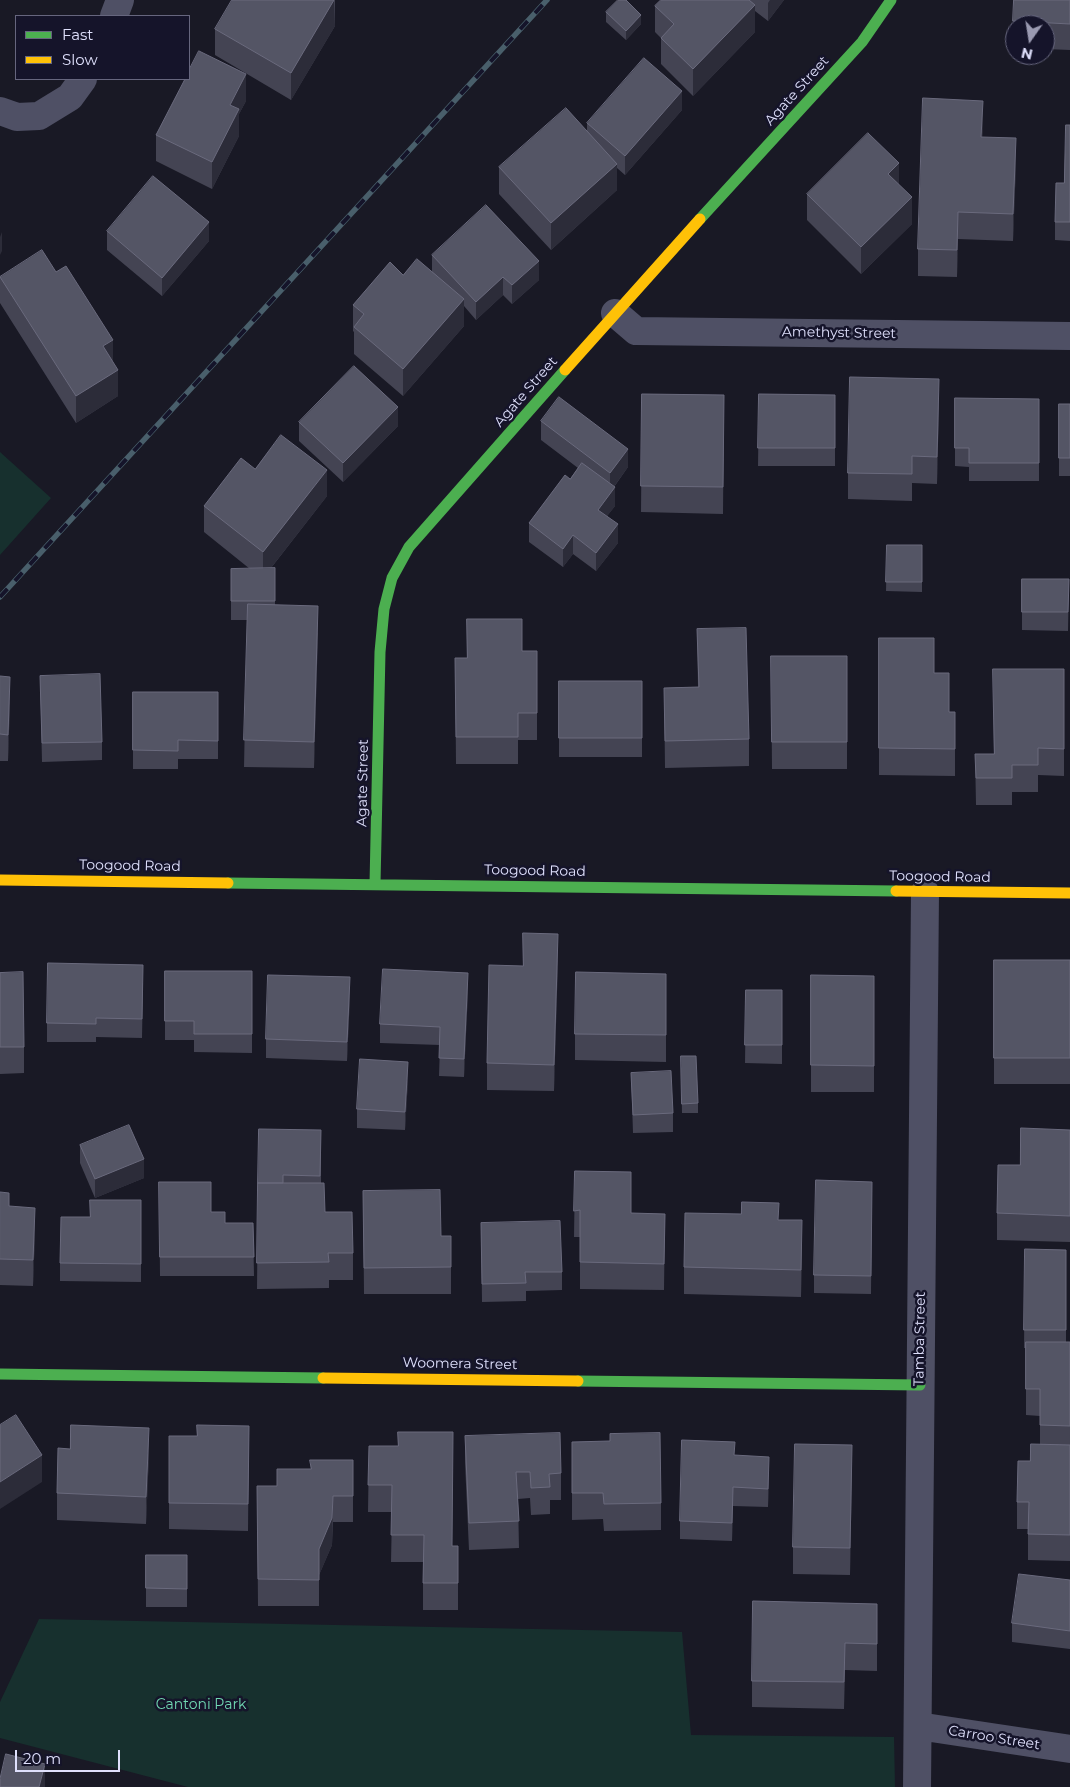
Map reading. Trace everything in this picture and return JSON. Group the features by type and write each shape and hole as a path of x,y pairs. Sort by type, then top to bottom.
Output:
{"street":[{"path":"114,15 120,0"},
{"name":"Agate Street","path":"376,884 380,652 384,609 392,578 409,547 615,313 862,42 891,0"},
{"path":"0,111 17,117 39,116 70,97 82,80"},
{"name":"Amethyst Street","path":"615,313 636,331 1070,336"},
{"name":"Toogood Road","path":"0,880 1070,893"},
{"name":"Tamba Street","path":"916,1787 925,892"},
{"name":"Woomera Street","path":"0,1374 920,1385"},
{"name":"Carroo Street","path":"918,1726 1070,1749"}],"green space":[{"path":"0,452 51,498 0,555"},
{"name":"Cantoni Park","path":"39,1619 682,1632 691,1735 894,1737 895,1787 188,1787 0,1738 0,1702"}],"building":[{"path":"232,0 334,0 291,73 215,29"},
{"path":"618,0 626,0 641,15 626,31 606,12"},
{"path":"661,0 749,0 755,5 693,69 661,38 674,24 655,6"},
{"path":"1014,0 1070,0 1070,24 1055,23 1055,15 1013,15"},
{"path":"199,51 246,74 230,105 239,109 212,162 156,135 184,80 190,80 190,68"},
{"path":"644,58 682,91 625,156 587,123"},
{"path":"923,98 983,101 981,137 1016,138 1013,214 958,212 957,250 918,249"},
{"path":"566,108 617,164 551,223 499,167"},
{"path":"1066,125 1070,125 1070,222 1055,222 1056,183 1064,183"},
{"path":"868,133 899,163 888,174 912,197 861,247 807,194"},
{"path":"153,176 209,222 162,278 107,231"},
{"path":"486,205 539,261 512,285 503,277 476,302 432,255"},
{"path":"42,250 56,272 66,266 113,340 103,346 118,370 76,396 0,277"},
{"path":"417,259 464,299 403,369 354,327 364,314 353,305 390,262 403,275"},
{"path":"354,366 398,407 343,463 299,422"},
{"path":"850,377 939,379 937,457 912,456 912,474 848,473"},
{"path":"642,394 724,395 723,487 641,486"},
{"path":"759,394 835,395 835,448 758,448"},
{"path":"559,397 628,449 610,473 541,421"},
{"path":"955,398 1039,399 1039,463 969,463 969,448 955,448"},
{"path":"1059,404 1070,404 1070,458 1059,458"},
{"path":"281,435 327,470 263,552 204,506 241,458 255,469"},
{"path":"582,463 615,487 598,510 618,524 596,553 573,535 563,549 529,523 565,475 570,479"},
{"path":"887,545 922,545 922,582 886,582"},
{"path":"275,568 275,601 231,601 231,569"},
{"path":"1022,579 1069,579 1068,612 1022,612"},
{"path":"248,604 318,606 314,742 244,740"},
{"path":"467,619 522,619 522,651 537,651 537,713 518,713 518,737 456,737 455,658 467,658"},
{"path":"746,628 749,739 665,741 664,688 699,687 697,629"},
{"path":"879,638 934,638 934,673 949,673 949,712 955,712 955,749 879,748"},
{"path":"771,656 847,656 847,742 772,742"},
{"path":"993,669 1064,669 1064,749 1038,748 1038,765 1012,765 1012,778 976,778 975,754 994,754"},
{"path":"100,674 102,742 42,743 40,676"},
{"path":"0,676 10,677 8,735 0,734"},
{"path":"559,681 642,681 642,738 559,738"},
{"path":"133,692 218,692 218,741 178,740 178,751 133,750"},
{"path":"523,933 558,934 554,1065 487,1063 489,965 523,966"},
{"path":"994,960 1070,960 1070,1058 994,1058"},
{"path":"48,963 143,965 142,1019 96,1018 96,1024 47,1023"},
{"path":"383,969 468,973 464,1059 439,1058 440,1027 380,1024"},
{"path":"165,971 252,971 252,1034 194,1034 194,1021 165,1021"},
{"path":"23,972 24,1047 0,1047 0,973"},
{"path":"576,972 666,974 666,1035 575,1034"},
{"path":"268,975 350,977 347,1042 266,1039"},
{"path":"811,975 874,976 874,1066 811,1065"},
{"path":"746,990 782,990 782,1045 745,1045"},
{"path":"681,1056 696,1056 698,1103 682,1104"},
{"path":"360,1059 408,1062 405,1112 357,1109"},
{"path":"671,1071 673,1113 633,1115 631,1073"},
{"path":"129,1125 144,1159 95,1179 80,1145"},
{"path":"1021,1128 1070,1130 1070,1216 997,1213 998,1165 1020,1165"},
{"path":"259,1129 321,1130 320,1176 283,1175 283,1183 258,1183"},
{"path":"575,1171 631,1172 631,1213 665,1214 664,1264 580,1262 580,1210 574,1211"},
{"path":"816,1180 872,1182 871,1276 814,1275"},
{"path":"159,1182 211,1182 211,1212 225,1212 225,1223 253,1223 254,1257 160,1257"},
{"path":"258,1183 324,1183 325,1212 352,1212 353,1253 328,1253 329,1262 257,1263"},
{"path":"440,1190 441,1236 451,1236 451,1267 364,1268 363,1191"},
{"path":"0,1192 9,1193 9,1206 35,1208 33,1260 0,1259"},
{"path":"90,1200 141,1200 141,1264 60,1263 61,1217 90,1217"},
{"path":"742,1202 779,1203 778,1220 802,1220 801,1270 684,1267 685,1213 741,1214"},
{"path":"560,1221 562,1272 525,1272 526,1283 482,1284 481,1223"},
{"path":"1025,1249 1066,1250 1066,1330 1024,1330"},
{"path":"1026,1342 1070,1342 1070,1426 1040,1425 1040,1389 1026,1389"},
{"path":"16,1415 42,1455 0,1482 0,1425"},
{"path":"71,1425 149,1428 146,1497 57,1493 58,1448 70,1449"},
{"path":"197,1425 249,1426 248,1504 169,1503 169,1436 197,1436"},
{"path":"398,1432 453,1432 452,1546 458,1546 458,1583 423,1583 424,1535 391,1535 392,1485 368,1485 369,1446 398,1446"},
{"path":"560,1433 561,1473 549,1474 550,1487 531,1488 530,1472 516,1472 519,1521 469,1523 465,1436"},
{"path":"660,1433 661,1503 604,1504 603,1493 572,1493 572,1442 610,1441 610,1434"},
{"path":"682,1440 735,1442 734,1455 769,1457 768,1489 733,1487 732,1523 680,1521"},
{"path":"795,1444 852,1445 850,1548 793,1547"},
{"path":"1031,1444 1070,1445 1070,1535 1028,1534 1029,1502 1017,1502 1018,1461 1030,1461"},
{"path":"310,1460 353,1460 353,1496 333,1496 332,1518 319,1549 319,1580 258,1579 257,1486 277,1486 277,1469 311,1469"},
{"path":"146,1555 187,1555 187,1589 146,1588"},
{"path":"1019,1574 1070,1580 1070,1631 1012,1623"},
{"path":"753,1601 877,1604 877,1644 845,1643 844,1682 752,1681"},
{"path":"6,1754 45,1764 39,1787 0,1787"}],"railway":[{"path":"0,597 547,0"}],"traffic: fast":[{"path":"700,219 862,42 891,0"},
{"path":"375,884 380,652 384,609 392,578 409,547 565,370"},
{"path":"228,883 896,891"},
{"path":"0,1374 323,1378"},
{"path":"578,1381 920,1385"}],"traffic: slow":[{"path":"565,370 700,219"},
{"path":"0,880 228,883"},
{"path":"896,891 1070,893"},
{"path":"323,1378 578,1381"}]}
